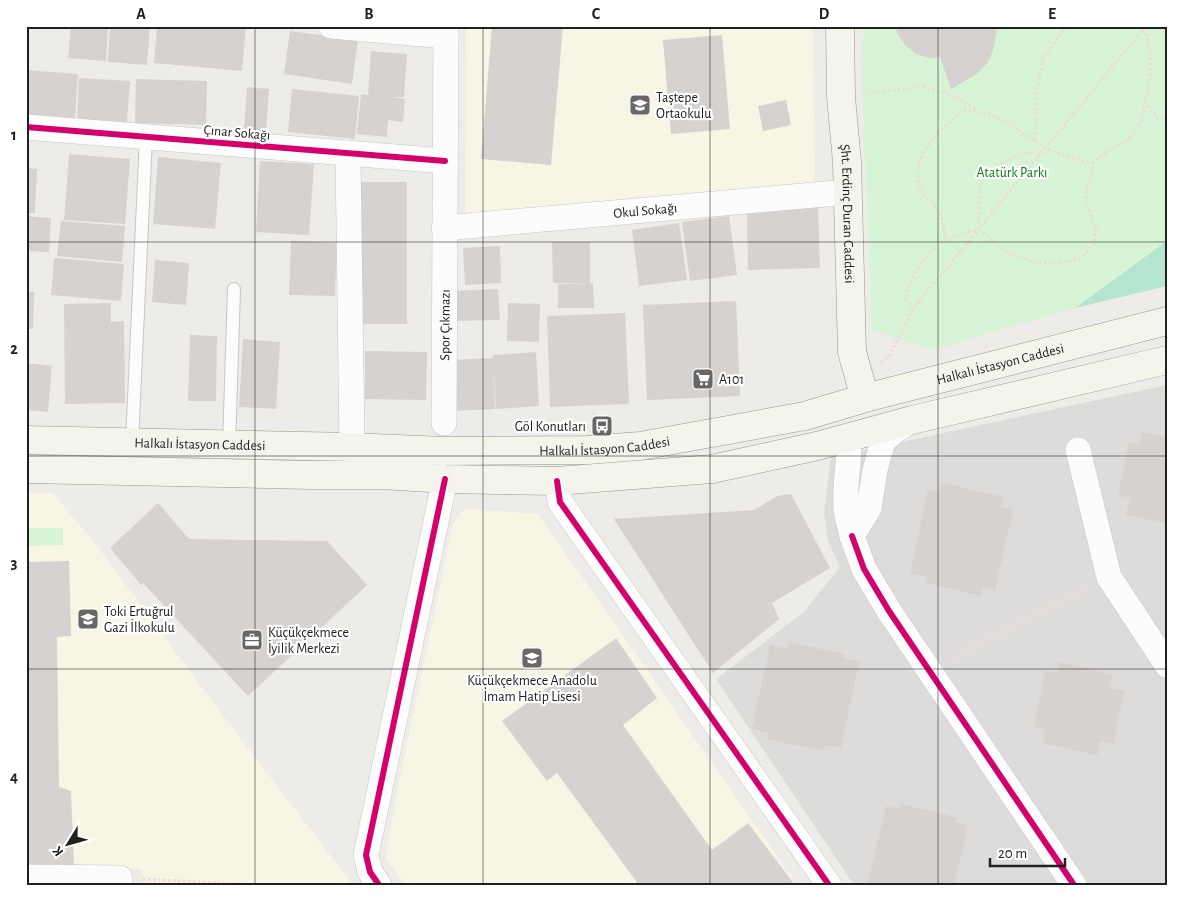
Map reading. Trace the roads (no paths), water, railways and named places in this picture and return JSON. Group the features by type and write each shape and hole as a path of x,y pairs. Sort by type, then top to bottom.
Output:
{"main road":[{"name":"Şht. Erdinç Duran Caddesi","path":"840,26 841,97 848,192 852,352 865,398"},
{"name":"Halkalı İstasyon Caddesi","path":"26,440 352,447 443,451 588,450 640,446 805,416 865,398 1167,321"},
{"name":"Halkalı İstasyon Caddesi","path":"26,469 382,475 445,479 557,481 712,468 817,446 912,420 1167,360"},
{"path":"865,398 912,420"},
{"path":"443,451 445,479"}],"street":[{"path":"331,26 446,31"},
{"name":"Spor Çıkmazı","path":"444,423 446,31"},
{"name":"Çınar Sokağı","path":"26,127 445,161"},
{"path":"348,153 352,447"},
{"name":"Okul Sokağı","path":"444,228 848,192"},
{"path":"852,536 869,508 875,470 883,441 912,420"},
{"path":"849,437 850,455 846,480 846,510 852,536 864,569 928,671 1074,885"},
{"path":"1078,450 1109,577 1167,665"},
{"path":"379,885 370,872 366,856 445,479"},
{"path":"557,481 560,502 829,885"},
{"path":"26,877 120,878"}],"lane":[{"path":"132,442 146,137"},
{"path":"230,445 234,289"}],"place":[{"name":"Taştepe Ortaokulu","path":"640,105"},
{"name":"A101","path":"703,379"},
{"name":"Göl Konutları","path":"602,426"},
{"name":"Toki Ertuğrul Gazi İlkokulu","path":"88,619"},
{"name":"Küçükçekmece İyilik Merkezi","path":"252,640"},
{"name":"Küçükçekmece Anadolu İmam Hatip Lisesi","path":"532,658"}],"park label":[{"name":"Atatürk Parkı","path":"1012,172"}]}
